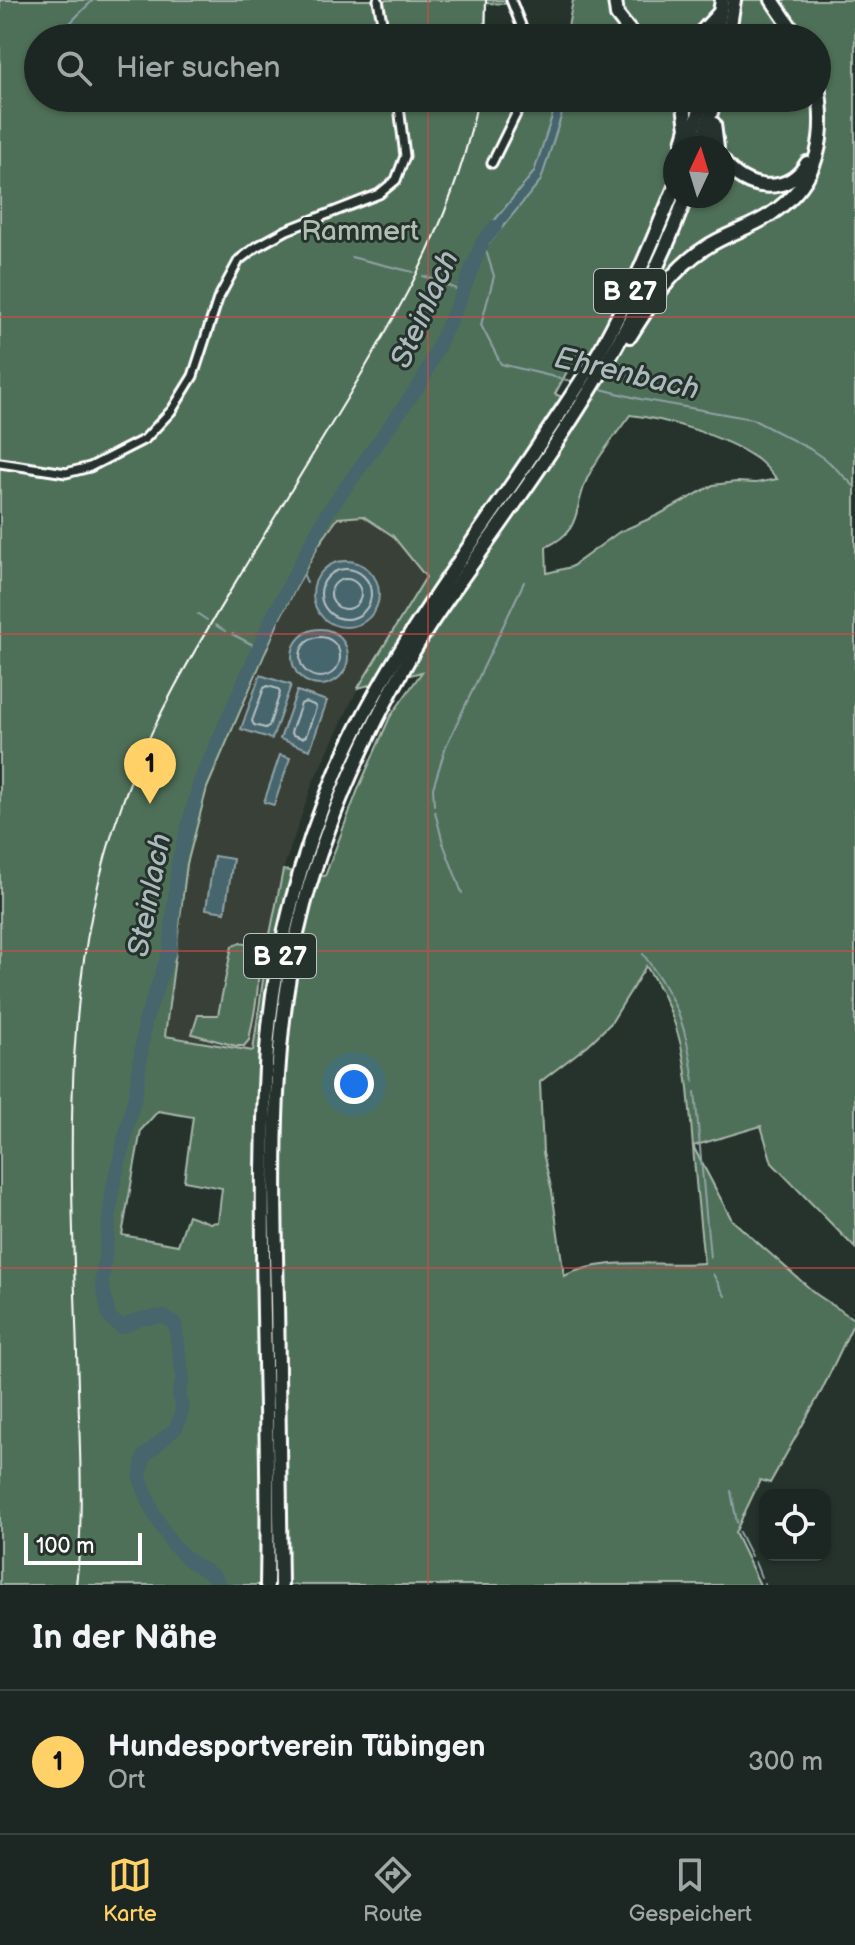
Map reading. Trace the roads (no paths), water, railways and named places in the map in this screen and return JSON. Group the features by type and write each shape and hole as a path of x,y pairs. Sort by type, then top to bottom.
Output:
{"highway":[{"path":"609,0 616,24"},
{"path":"615,0 617,15 624,24"},
{"path":"730,24 734,0"},
{"path":"772,0 790,24"},
{"path":"779,0 792,24"},
{"path":"707,24 721,6"},
{"path":"685,112 685,136"},
{"path":"692,136 699,112"},
{"path":"705,136 713,112"},
{"path":"716,112 716,136"},
{"path":"735,173 755,185 773,186 788,182 801,173 811,157 817,112"},
{"path":"601,374 676,272 704,248 769,216 799,188 817,158 821,144 821,112"},
{"name":"B 27","path":"267,1585 264,1089 269,1025 291,905 310,839 364,714 433,598 603,346 667,208"},
{"name":"B 27","path":"281,1585 275,1233 277,1087 283,1023 304,907 323,842 348,777 408,661 582,406 649,283 681,208"}],"street":[{"path":"378,0 382,24"},
{"path":"511,0 520,24"},
{"path":"0,463 66,473 102,461 145,439 172,410 193,376 218,299 239,260 287,230 379,194 396,180 405,156 400,112"},
{"path":"492,163 517,112"}],"water":[{"path":"553,112 563,112 541,180 488,245 481,237 534,172"},
{"path":"346,561 359,563 374,576 379,594 377,607 364,622 346,627 333,625 318,612 313,594 315,581 328,566"},
{"path":"320,629 340,637 348,657 340,677 320,685 300,677 292,657 300,637"},
{"path":"260,675 291,685 272,739 241,729"},
{"path":"297,691 327,701 310,750 280,739"},
{"path":"280,755 290,758 274,805 264,802"},
{"path":"214,856 233,859 225,912 206,909"}],"waterway":[{"path":"69,24 93,0"},
{"name":"Steinlach","path":"219,1585 214,1576 191,1562 172,1544 153,1512 140,1478 144,1456 176,1428 182,1411 179,1393 183,1379 175,1324 163,1316 140,1319 121,1327 109,1317 102,1282 113,1187 136,1092 145,1022 170,949 178,863 200,782 271,620 327,513 422,381 483,241 495,227"},
{"name":"Ehrenbach","path":"483,241 494,276 481,325 501,364 575,382"},
{"path":"351,257 413,272"},
{"path":"423,276 439,281"},
{"path":"447,285 463,292"},
{"name":"Ehrenbach","path":"597,388 752,419 810,449 855,487"},
{"path":"300,565 307,583"},
{"path":"434,805 433,788 446,746 524,582"},
{"path":"198,614 207,620"},
{"path":"215,625 225,631"},
{"path":"232,634 259,648"},
{"path":"435,812 462,893"},
{"path":"643,954 664,985 678,1014 688,1045 694,1082"},
{"path":"695,1092 710,1258"},
{"path":"713,1274 725,1296"},
{"path":"731,1491 737,1523"},
{"path":"739,1532 751,1556"},
{"path":"755,1562 761,1577"}],"railway":[{"path":"485,24 486,0"},
{"path":"76,1585 81,1486 73,1240 73,1092 77,1019 86,947 100,875 134,771 163,709 410,288 443,216 475,112"}],"place":[{"name":"Hundesportverein Tübingen","path":"150,804"}],"park label":[{"name":"Rammert","path":"360,230"}]}
